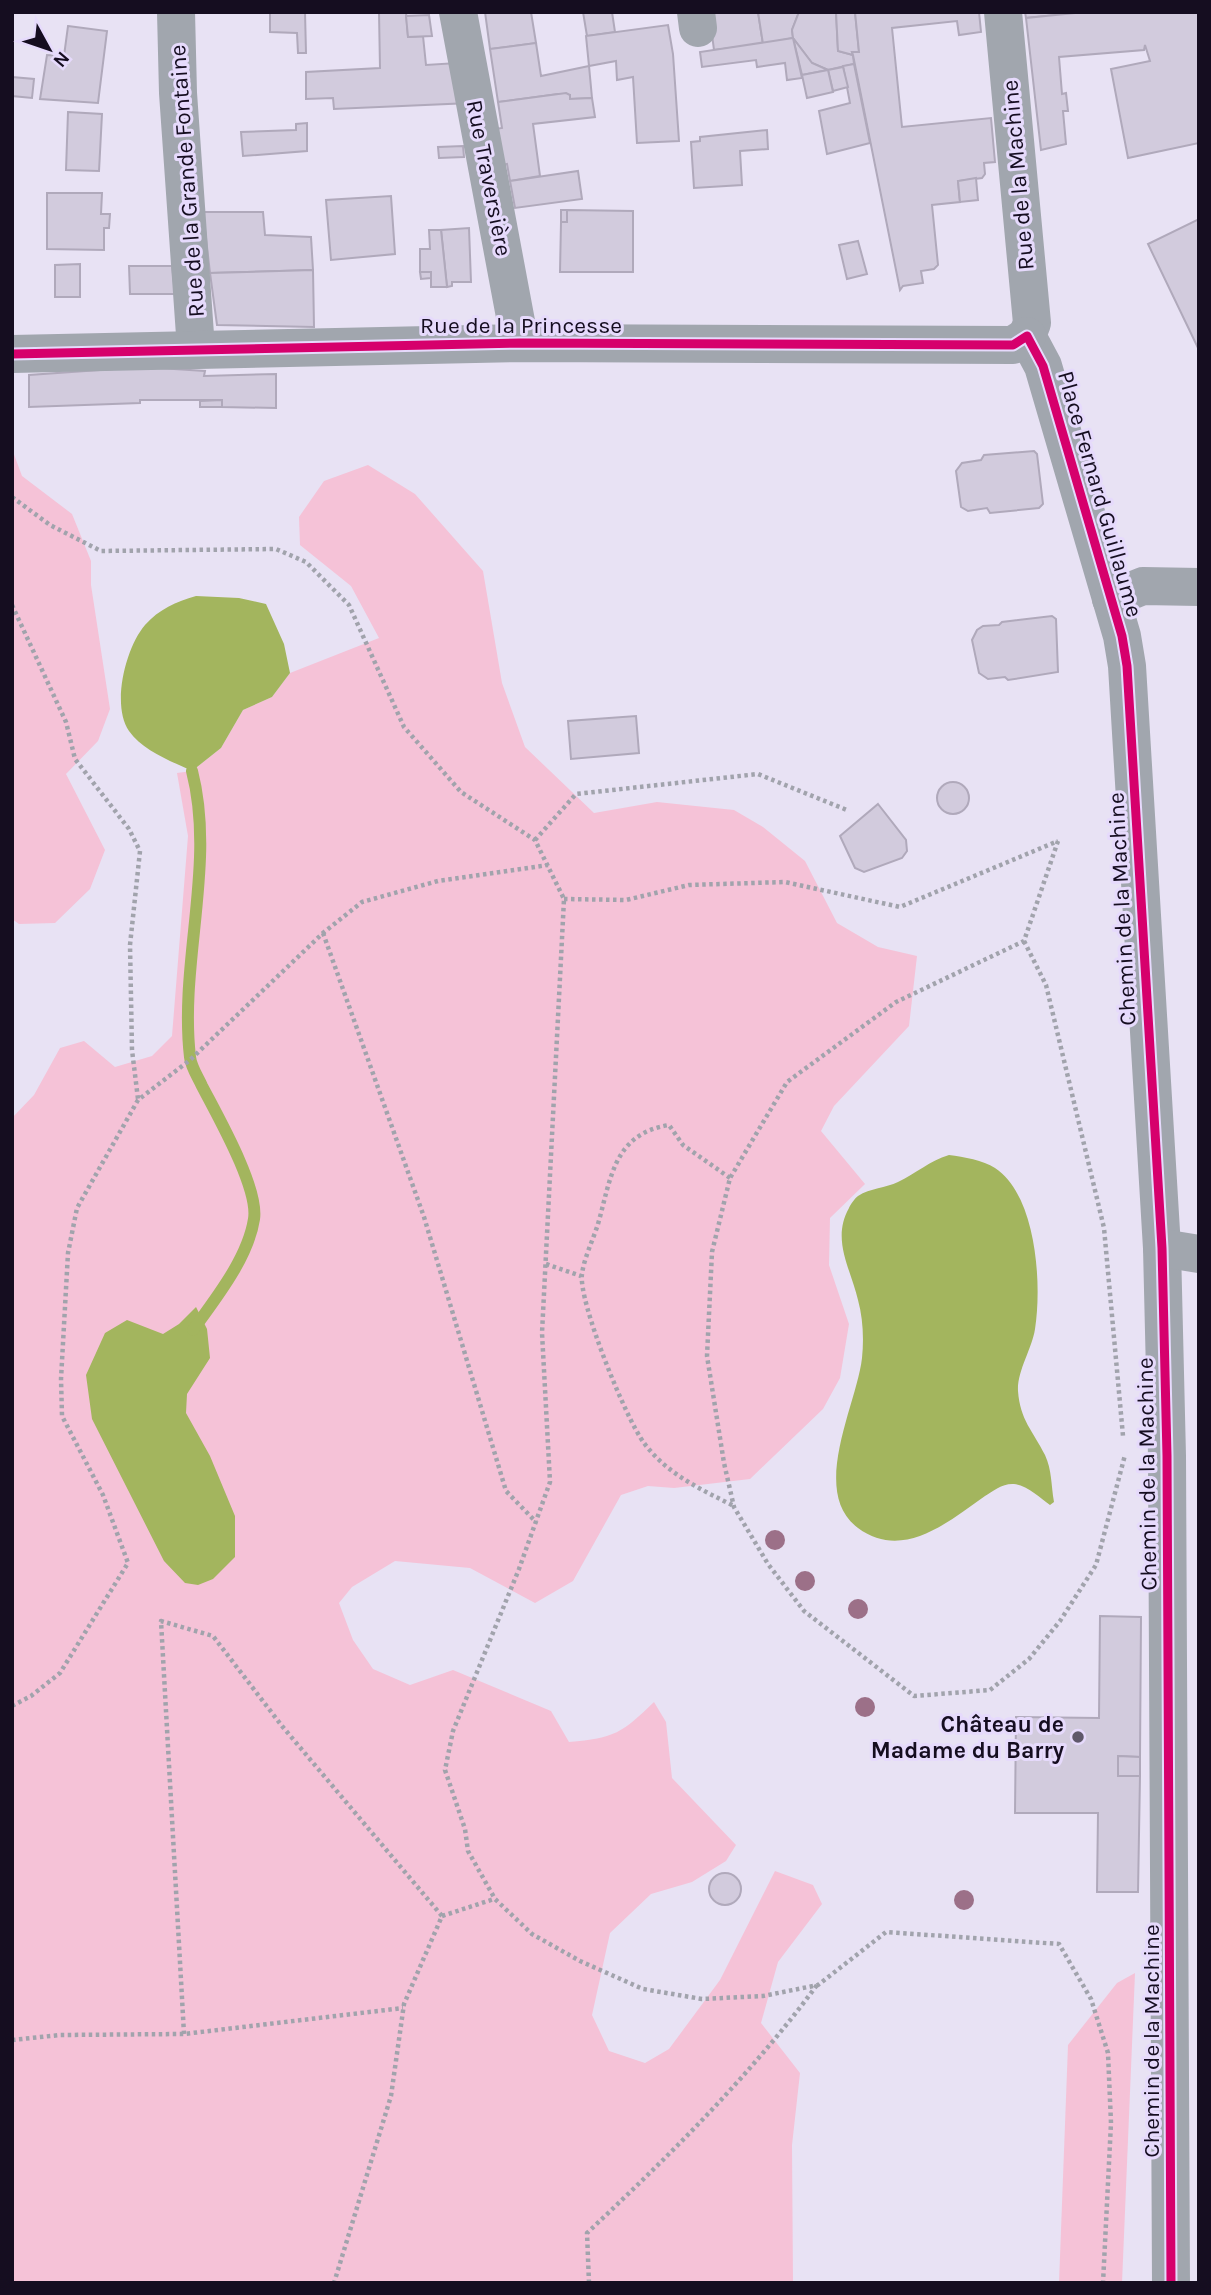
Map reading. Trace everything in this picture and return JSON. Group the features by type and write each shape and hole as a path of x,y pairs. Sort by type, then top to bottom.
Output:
{"street":[{"name":"Rue de la Grande Fontaine","path":"176,12 178,93 196,349"},
{"name":"Rue Traversière","path":"458,12 520,343"},
{"name":"Rue de la Machine","path":"1003,12 1032,323 1027,336"},
{"name":"Rue de la Princesse","path":"12,354 520,343 1013,345 1027,336"},
{"name":"Place Fernard Guillaume","path":"1027,336 1043,366 1111,599 1127,666"},
{"path":"1111,599 1143,586 1199,587"},
{"name":"Chemin de la Machine","path":"1127,666 1180,1251 1167,1456 1171,2283"}],"path":[{"path":"12,497 50,525 101,551 276,549 306,562 348,605 404,727 461,792 535,840 564,898 542,1333 550,1482 453,1731 445,1770 465,1829 468,1851 495,1899 532,1934 580,1961 643,1989 702,1999 763,1996 818,1985"},
{"path":"12,605 65,722 75,758 129,829 140,851 130,945 132,1050 138,1100"},
{"path":"535,840 576,794 758,774 847,810"},
{"path":"564,898 626,900 689,885 785,882 900,907 1058,841 1024,941 1046,985 1104,1228 1125,1455 1096,1565 1029,1659 990,1690 915,1696 804,1611 768,1564 734,1507 707,1356 712,1252 730,1178 787,1082 895,1002 1024,941"},
{"path":"12,1706 31,1696 60,1672 128,1563 103,1496 62,1416 61,1379 68,1253 77,1208 138,1100 190,1060 323,933 362,902 438,881 548,865"},
{"path":"323,933 424,1217 506,1490 536,1522"},
{"path":"730,1178 683,1145 669,1125 649,1128 630,1141 608,1182 581,1276 610,1375 643,1442 680,1479 734,1507"},
{"path":"546,1264 581,1276"},
{"path":"184,2034 162,1621 213,1636 282,1726 442,1916"},
{"path":"334,2283 391,2096 403,2008 442,1916 495,1899"},
{"path":"589,2283 587,2233 646,2178 774,2045 818,1985 886,1931 1059,1944 1090,1999 1108,2053 1111,2123 1102,2283"},
{"path":"12,2040 60,2035 184,2034 403,2008"}],"shaded area":[{"path":"12,449 22,476 72,514 91,561 91,585 110,709 98,741 66,774 105,850 90,889 55,923 19,924 12,919"},
{"path":"368,465 415,494 483,571 502,683 525,747 594,813 657,802 734,810 763,827 805,861 837,923 878,947 917,956 909,1026 834,1106 821,1131 865,1184 830,1218 829,1265 849,1324 840,1378 823,1409 750,1479 674,1488 648,1486 621,1495 573,1581 535,1603 470,1568 395,1561 352,1587 339,1603 353,1640 373,1669 410,1685 453,1670 551,1711 569,1742 617,1732 634,1721 654,1702 666,1722 672,1778 736,1845 726,1861 692,1882 651,1894 610,1933 592,2015 609,2051 645,2063 669,2049 720,1980 775,1871 813,1885 822,1904 778,1962 761,2023 800,2073 792,2145 793,2283 12,2283 12,1118 34,1095 60,1048 84,1041 115,1067 152,1056 172,1036 188,836 177,773 192,771 221,748 243,710 272,697 290,673 379,638 351,586 300,545 299,517 324,481"},
{"path":"196,596 239,598 266,604 284,644 290,673 272,697 243,710 221,748 192,771 158,755 135,738 124,720 121,692 132,647 145,625 168,607"},
{"path":"949,1155 979,1161 995,1168 1009,1181 1028,1220 1036,1266 1037,1311 1035,1329 1018,1383 1018,1391 1024,1418 1047,1461 1054,1502 1050,1505 1019,1485 1006,1485 925,1534 892,1541 875,1537 858,1528 844,1512 837,1493 836,1471 840,1447 858,1377 863,1343 860,1307 844,1254 842,1232 844,1220 858,1196 898,1182 935,1160"},
{"path":"196,1307 207,1329 210,1358 187,1394 186,1413 210,1456 235,1516 235,1557 213,1579 198,1585 185,1583 164,1561 92,1419 86,1375 105,1333 127,1320 163,1334 179,1324"},
{"path":"1135,1973 1122,2283 1059,2283 1068,2045 1117,1983"}],"building":[{"path":"270,12 305,12 306,53 298,53 297,33 270,32"},
{"path":"379,12 406,12 408,37 423,36 426,65 457,63 470,103 334,109 333,98 306,99 306,72 380,68"},
{"path":"485,12 531,12 536,43 490,49"},
{"path":"583,12 612,12 615,32 587,36"},
{"path":"709,12 758,12 763,44 714,50"},
{"path":"758,12 799,12 792,30 793,38 763,44"},
{"path":"799,12 836,12 838,51 853,55 854,64 828,70 812,63 793,38 792,30"},
{"path":"836,12 855,12 859,52 852,52 853,55 838,51"},
{"path":"855,12 979,12 981,32 959,35 957,21 892,28 902,127 991,118 995,162 984,163 985,174 982,178 958,181 960,202 932,205 938,265 934,269 921,271 923,283 903,286 900,290 852,52 859,52"},
{"path":"1025,12 1057,12 1057,15 1026,18"},
{"path":"1057,12 1085,12 1085,13 1057,15"},
{"path":"1085,12 1199,12 1199,143 1128,158 1111,69 1150,61 1145,45 1144,50 1059,57 1062,94 1066,93 1068,111 1063,111 1066,144 1041,150 1026,18"},
{"path":"429,15 432,36 408,37 406,16"},
{"path":"668,25 673,54 679,141 637,143 633,77 617,80 616,61 589,66 586,36"},
{"path":"68,26 107,31 98,103 40,99 47,55 64,56"},
{"path":"793,38 812,63 828,70 802,75"},
{"path":"793,38 802,78 787,80 785,63 757,67 756,60 702,67 700,52"},
{"path":"536,43 541,76 589,66 592,98 570,99 570,95 558,94 498,102 490,49"},
{"path":"854,64 870,143 827,154 819,111 850,103 843,66"},
{"path":"843,67 848,87 833,91 828,70"},
{"path":"828,70 833,92 807,98 802,75"},
{"path":"12,77 34,79 32,98 12,96"},
{"path":"566,93 570,95 570,99 592,98 595,117 533,124 540,176 510,181 507,164 501,165 495,129 502,128 498,102"},
{"path":"68,112 102,114 99,171 66,170"},
{"path":"307,123 307,151 243,156 241,132 296,130 296,124"},
{"path":"767,130 768,149 740,151 742,185 694,188 691,142 700,141 700,137"},
{"path":"463,146 464,157 439,158 438,147"},
{"path":"578,171 582,199 515,208 510,181"},
{"path":"976,178 978,200 960,202 958,181"},
{"path":"47,193 102,193 101,214 110,214 109,228 104,228 104,250 47,249"},
{"path":"391,196 395,254 331,260 326,200"},
{"path":"561,210 567,210 567,222 561,222"},
{"path":"567,210 633,211 633,272 560,272 561,222 567,222"},
{"path":"203,212 263,212 265,235 311,237 313,270 210,273"},
{"path":"1199,219 1199,350 1148,244"},
{"path":"469,228 471,282 452,282 452,286 447,287 441,230"},
{"path":"429,230 441,230 447,287 431,287 431,272 420,272 420,249 430,249"},
{"path":"858,241 867,274 847,279 839,245"},
{"path":"80,264 80,297 55,297 55,265"},
{"path":"129,266 172,266 175,294 130,294"},
{"path":"313,270 314,327 217,325 210,273"},
{"path":"420,272 431,272 431,278 421,279"},
{"path":"143,367 205,371 204,376 276,374 276,408 222,407 222,400 140,400 140,403 29,407 29,375"},
{"path":"222,400 222,407 200,407 200,401"},
{"path":"1034,451 1037,454 1043,504 1039,508 990,513 987,508 968,511 961,507 956,471 962,463 981,460 984,455"},
{"path":"1052,616 1056,619 1058,672 1008,680 1005,677 988,679 979,673 972,640 977,630 1002,622"},
{"path":"636,716 639,753 571,759 568,721"},
{"path":"953,782 964,787 969,798 964,809 953,814 942,809 937,798 942,787"},
{"path":"878,804 906,840 907,851 902,858 864,872 855,868 840,836"},
{"name":"Château de Madame du Barry","path":"1100,1616 1141,1617 1140,1757 1118,1756 1118,1776 1140,1776 1138,1892 1097,1892 1098,1813 1015,1813 1016,1717 1099,1718"},
{"path":"1118,1756 1140,1757 1140,1776 1118,1776"},
{"path":"725,1873 736,1878 741,1889 736,1900 725,1905 714,1900 709,1889 714,1878"}],"waterway":[{"path":"192,771 200,842 189,985 190,1057 244,1171 254,1206 251,1234 238,1263 193,1330"}],"cycle path":[{"path":"12,354 520,343 1013,345 1027,336 1043,366 1122,636 1127,666 1162,1248 1167,1456 1171,2283"}],"place":[{"name":"Château de Madame du Barry","path":"1078,1737"}]}
